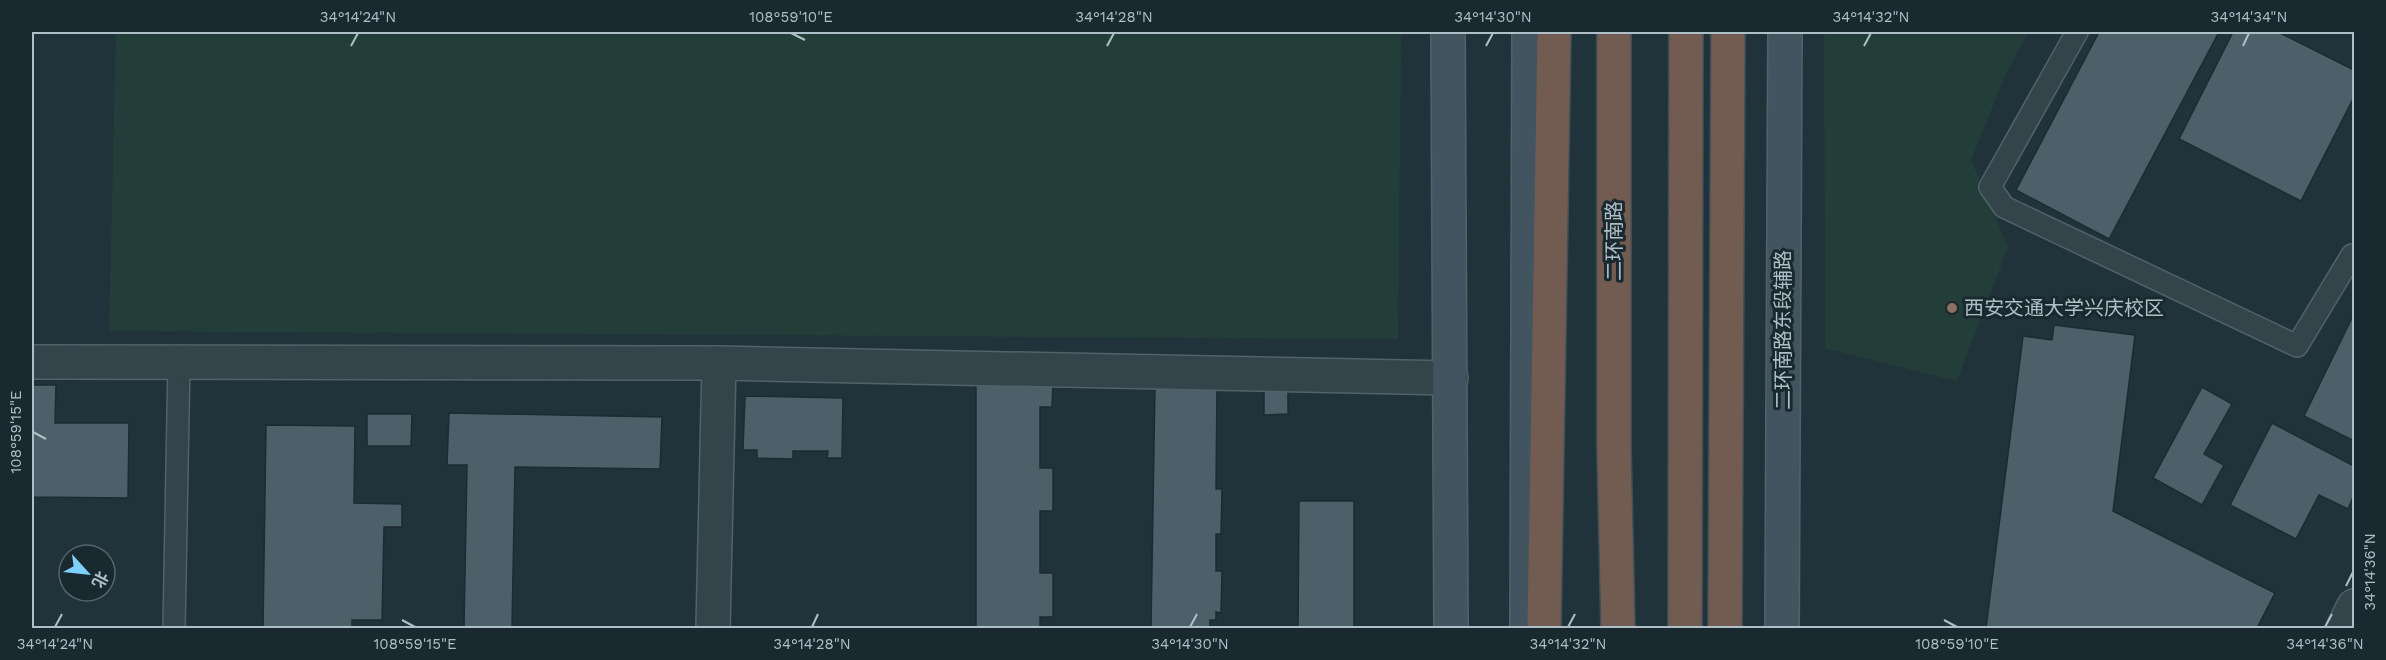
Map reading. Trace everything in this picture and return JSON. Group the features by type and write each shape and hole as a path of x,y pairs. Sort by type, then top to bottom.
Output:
{"highway":[{"path":"1544,628 1554,32"},
{"name":"二环南路","path":"1614,32 1614,450 1618,628"},
{"path":"1685,628 1686,32"},
{"path":"1725,628 1728,32"}],"main road":[{"path":"1448,32 1451,628"},
{"path":"1527,628 1528,32"},
{"name":"二环南路东段辅路","path":"1782,628 1785,32"}],"street":[{"path":"32,362 719,363 1451,378"},
{"path":"713,628 719,363"},
{"path":"2343,628 2355,606"}],"lane":[{"path":"2077,32 1990,188 2004,207 2297,346 2352,255 2355,256"},
{"path":"174,628 179,362"}],"green space":[{"path":"116,32 1401,32 1398,339 109,331"},
{"path":"1824,32 2028,32 2005,76 1971,160 2008,247 1957,381 1825,348"}],"building":[{"path":"2099,32 2219,32 2109,239 2016,190"},
{"path":"2233,32 2278,32 2354,70 2354,97 2301,201 2179,139"},
{"path":"2354,314 2354,441 2304,416"},
{"path":"2054,325 2135,335 2113,511 2275,593 2257,628 1986,628 2023,336 2052,340"},
{"path":"976,382 1053,383 1052,407 1040,407 1040,468 1053,468 1053,511 1040,511 1040,573 1053,573 1053,617 1040,617 1040,628 976,628"},
{"path":"32,385 56,385 55,423 129,423 128,498 32,497"},
{"path":"1155,385 1217,386 1216,489 1222,489 1221,534 1216,534 1216,571 1222,571 1221,613 1216,612 1216,620 1210,620 1210,628 1151,628"},
{"path":"1264,387 1288,387 1288,414 1264,415"},
{"path":"2202,387 2232,404 2204,454 2224,465 2202,505 2153,478"},
{"path":"745,396 843,398 842,458 827,458 828,451 793,451 793,459 757,458 757,450 743,450"},
{"path":"449,413 662,417 660,469 515,467 512,628 464,628 467,465 447,465"},
{"path":"367,414 412,414 411,446 367,446"},
{"path":"2272,423 2354,466 2354,495 2348,509 2319,495 2296,539 2230,505"},
{"path":"266,425 355,426 354,503 402,504 402,527 384,527 382,620 352,620 352,628 263,628"},
{"path":"1299,501 1354,501 1354,628 1298,628"}],"place":[{"name":"西安交通大学兴庆校区","path":"1952,308"}]}
